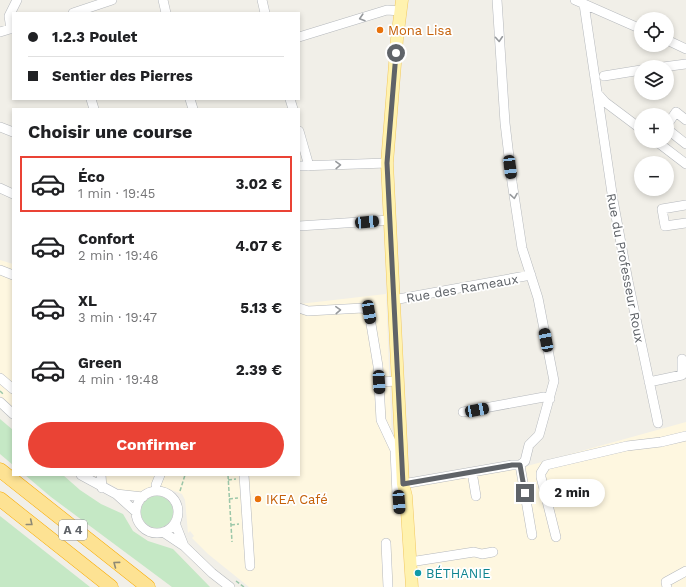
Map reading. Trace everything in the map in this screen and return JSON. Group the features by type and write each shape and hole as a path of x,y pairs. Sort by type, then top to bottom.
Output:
{"highway":[{"name":"A 4","path":"0,470 148,587"},
{"name":"A 4","path":"0,499 111,587"}],"main road":[{"path":"401,5 387,163 403,484 406,496 412,587"},
{"path":"403,484 399,502 405,587"}],"street":[{"path":"0,32 12,28 9,16 17,0"},
{"path":"76,12 112,0"},
{"path":"163,0 166,12"},
{"path":"262,0 265,12"},
{"path":"403,484 512,465 520,465 525,461 529,445 539,435 554,381 538,298 522,248 505,123 497,0"},
{"path":"578,1 634,26"},
{"name":"Rue du Professeur Roux","path":"578,1 595,80 626,275 658,423"},
{"path":"300,37 401,5"},
{"path":"674,43 686,49"},
{"path":"674,66 686,64"},
{"path":"604,76 634,71"},
{"path":"595,80 606,99"},
{"path":"597,93 634,123"},
{"path":"600,112 606,99"},
{"path":"674,115 676,112 686,120"},
{"path":"0,127 12,132"},
{"path":"300,134 309,166"},
{"path":"674,135 686,144"},
{"path":"665,148 686,164"},
{"path":"300,166 387,163"},
{"path":"0,188 12,194"},
{"path":"686,205 662,208 665,226 686,223"},
{"path":"300,226 390,220"},
{"path":"0,270 12,275"},
{"name":"Rue des Rameaux","path":"394,300 531,275"},
{"path":"300,308 308,311 363,308 369,312 378,366 382,423 395,450 397,495 399,502"},
{"path":"649,382 682,375 682,358"},
{"path":"0,378 12,388"},
{"path":"379,382 398,381"},
{"path":"463,412 544,397 550,399"},
{"path":"0,402 12,413"},
{"path":"556,537 541,477 541,473 546,465 626,446 661,442 686,436"},
{"path":"520,465 532,535"},
{"path":"472,472 476,496"},
{"path":"83,476 102,488 116,494 143,497"},
{"path":"101,476 102,488"},
{"path":"156,485 160,476"},
{"path":"242,477 250,566"},
{"path":"136,512 139,501 143,497 156,491 168,494 176,504 178,510 175,523 184,546"},
{"path":"116,494 136,512 140,525 150,532 163,532 184,546 212,573 230,587"},
{"path":"163,532 175,523"},
{"path":"386,543 388,587"},
{"path":"410,562 474,552 482,554 493,552"},
{"path":"667,584 686,571"}],"path":[{"path":"180,491 185,476"},
{"path":"228,476 232,542"},
{"path":"228,480 242,477"},
{"path":"230,499 241,498"}],"shaded area":[{"path":"0,260 12,264 12,407 0,396"},
{"path":"386,294 394,489 520,468 686,422 686,587 249,587 208,554 192,538 194,536 190,531 188,533 185,500 182,494 161,486 150,487 137,493 124,492 95,476 300,476 300,304"}],"green space":[{"path":"0,419 12,429 12,464 0,454"},
{"path":"26,476 64,476 80,490 101,504 123,514 133,531 148,541 173,549 210,587 172,587 51,497"},
{"path":"157,496 166,499 170,503 173,512 170,521 166,525 157,528 148,525 144,521 141,512 144,503 148,499"},
{"path":"0,516 90,587 0,587"}],"place":[{"name":"Mona Lisa","path":"380,30"},
{"name":"IKEA Café","path":"258,499"},
{"name":"BÉTHANIE","path":"418,573"}],"route":[{"path":"396,53 387,163 403,484 512,465 520,465 525,493"}]}
